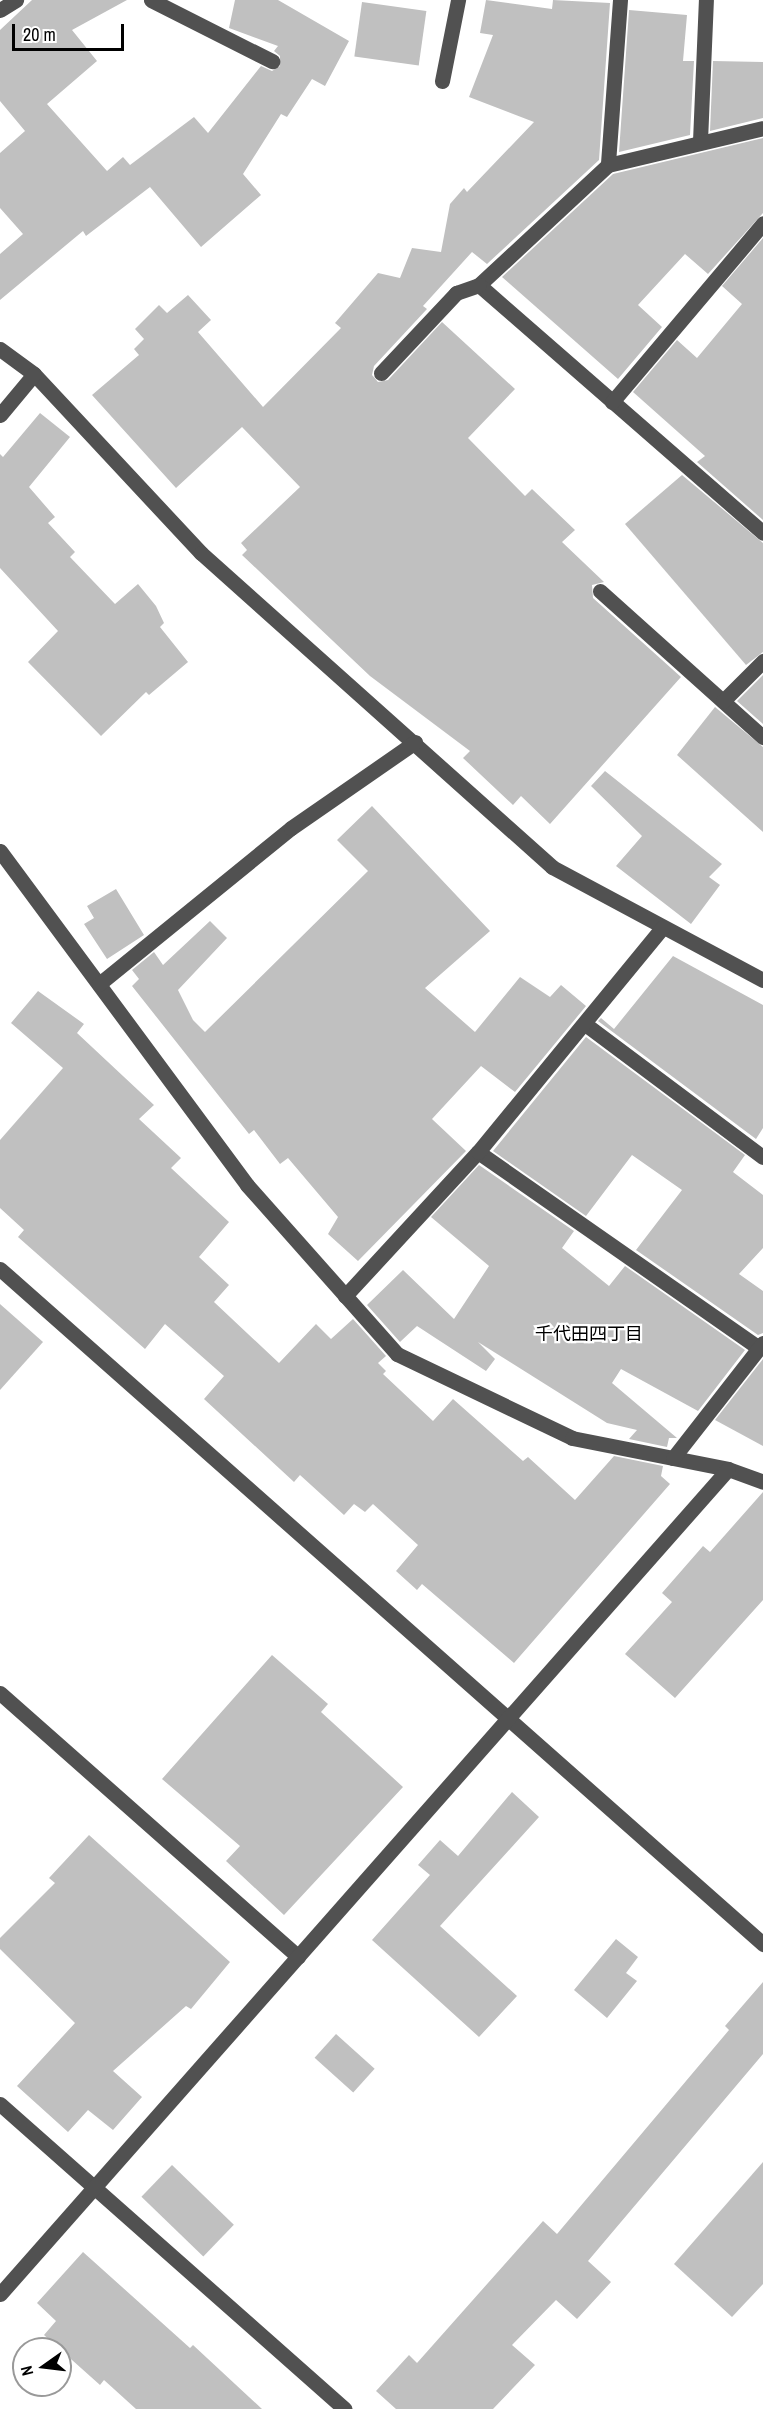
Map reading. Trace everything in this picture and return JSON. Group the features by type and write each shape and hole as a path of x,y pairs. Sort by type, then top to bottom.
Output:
{"street":[{"path":"0,10 16,0"},
{"path":"151,0 272,62"},
{"path":"442,81 458,0"},
{"path":"608,165 620,0"},
{"path":"700,141 706,0"},
{"path":"381,373 456,293 479,285 608,165 700,141 763,128"},
{"path":"612,402 763,224"},
{"path":"479,285 763,533"},
{"path":"0,349 34,374 201,553 415,742 552,867 763,980"},
{"path":"0,415 34,374"},
{"path":"600,591 763,737"},
{"path":"723,701 763,661"},
{"path":"99,984 291,828 415,742"},
{"path":"0,851 247,1185 397,1354 572,1438 728,1469 763,1482"},
{"path":"345,1296 478,1152 663,927"},
{"path":"585,1024 763,1157"},
{"path":"478,1152 761,1345 673,1458"},
{"path":"0,1269 763,1944"},
{"path":"0,2294 728,1469"},
{"path":"0,1693 298,1957"},
{"path":"0,2104 345,2409"}],"building":[{"path":"32,0 127,0 72,30 97,61 47,104 107,171 123,157 130,165 194,117 208,133 261,66 272,71 280,66 280,56 274,51 278,46 229,28 235,0 278,0 349,41 325,86 312,79 287,117 281,114 243,174 261,195 201,247 150,187 86,236 83,231 0,300 0,254 23,234 0,208 0,153 25,131 0,101 0,30"},
{"path":"486,0 552,9 553,0 610,3 599,160 487,264 472,252 423,306 427,309 374,366 372,375 378,382 388,380 442,322 515,389 468,438 525,496 532,489 575,530 562,542 604,582 592,585 593,598 681,677 550,824 521,796 513,805 463,758 470,751 370,676 242,555 247,550 241,543 300,487 242,427 176,488 92,395 139,355 134,349 144,339 135,329 159,305 167,313 188,295 211,320 198,332 263,407 341,328 335,323 378,273 400,278 412,248 441,252 450,204 464,188 467,192 534,122 469,97 493,35 480,33"},
{"path":"362,2 426,11 419,66 354,56"},
{"path":"629,10 687,15 683,61 694,61 690,135 619,152"},
{"path":"713,61 763,62 763,118 710,131"},
{"path":"763,138 763,213 708,274 685,254 638,305 662,327 618,379 502,277 613,174"},
{"path":"763,238 763,520 697,462 705,456 633,392 677,340 697,358 742,304 722,286"},
{"path":"40,413 70,437 29,487 55,517 48,523 75,552 70,557 115,604 138,584 156,606 164,623 160,627 188,662 149,695 146,692 101,736 28,662 58,631 0,568 0,454 3,457"},
{"path":"682,475 763,543 763,652 746,665 625,524"},
{"path":"763,675 763,724 737,701"},
{"path":"715,707 763,747 763,832 677,755"},
{"path":"605,771 722,864 709,877 720,885 691,924 616,866 642,836 591,786"},
{"path":"372,806 490,931 425,988 475,1032 520,977 550,997 561,985 586,1006 515,1092 481,1066 432,1119 466,1151 358,1261 328,1234 338,1217 288,1158 280,1164 254,1130 249,1134 132,986 139,979 132,970 154,952 163,965 210,921 227,938 178,990 193,1020 205,1032 368,871 337,840"},
{"path":"116,889 144,935 107,959 84,924 94,918 87,906"},
{"path":"673,956 763,1005 763,1128 756,1139 598,1021 601,1018 614,1029"},
{"path":"38,991 84,1024 77,1033 154,1105 139,1119 181,1158 171,1168 229,1222 199,1257 229,1285 214,1302 279,1363 316,1324 331,1339 353,1319 386,1356 378,1363 386,1371 383,1374 433,1421 453,1399 523,1461 528,1457 575,1500 614,1456 663,1466 661,1476 670,1484 514,1663 422,1584 417,1590 396,1571 418,1545 373,1504 365,1512 354,1504 344,1515 300,1475 294,1482 204,1399 224,1376 165,1324 145,1349 18,1237 24,1230 0,1208 0,1140 63,1068 11,1023"},
{"path":"586,1037 745,1155 733,1172 763,1195 763,1248 739,1274 763,1291 763,1333 758,1335 636,1250 682,1190 632,1155 586,1216 493,1151"},
{"path":"479,1165 574,1231 562,1248 609,1286 625,1266 745,1350 698,1411 621,1369 612,1383 677,1438 669,1438 667,1447 629,1439 637,1430 607,1423 478,1342 495,1359 486,1371 417,1326 400,1342 367,1305 403,1270 454,1319 489,1266 431,1217"},
{"path":"0,1304 43,1342 0,1390"},
{"path":"763,1359 763,1446 715,1420"},
{"path":"763,1492 763,1600 675,1698 625,1654 672,1602 662,1593 703,1546 710,1552"},
{"path":"272,1655 328,1704 321,1712 403,1787 284,1915 226,1861 240,1846 162,1779"},
{"path":"512,1792 539,1817 440,1926 517,1996 479,2037 372,1940 430,1875 418,1865 440,1840 458,1856"},
{"path":"89,1835 230,1962 191,2009 186,2006 113,2071 142,2097 113,2130 88,2110 68,2132 17,2086 75,2023 0,1949 0,1938 55,1883 49,1878"},
{"path":"616,1939 638,1957 626,1973 637,1981 607,2018 574,1990"},
{"path":"763,1982 763,2054 588,2261 611,2282 577,2319 556,2300 512,2345 535,2365 493,2409 396,2409 376,2391 409,2355 417,2363 543,2221 557,2234 729,2030 725,2026"},
{"path":"336,2034 375,2069 353,2093 315,2058"},
{"path":"763,2162 763,2284 732,2317 674,2264"},
{"path":"172,2165 234,2225 203,2256 141,2197"},
{"path":"83,2252 190,2348 193,2345 262,2409 136,2409 104,2380 100,2385 72,2360 72,2337 46,2337 44,2335 56,2321 37,2303"}],"district":[{"name":"千代田四丁目","path":"589,1334"}]}
